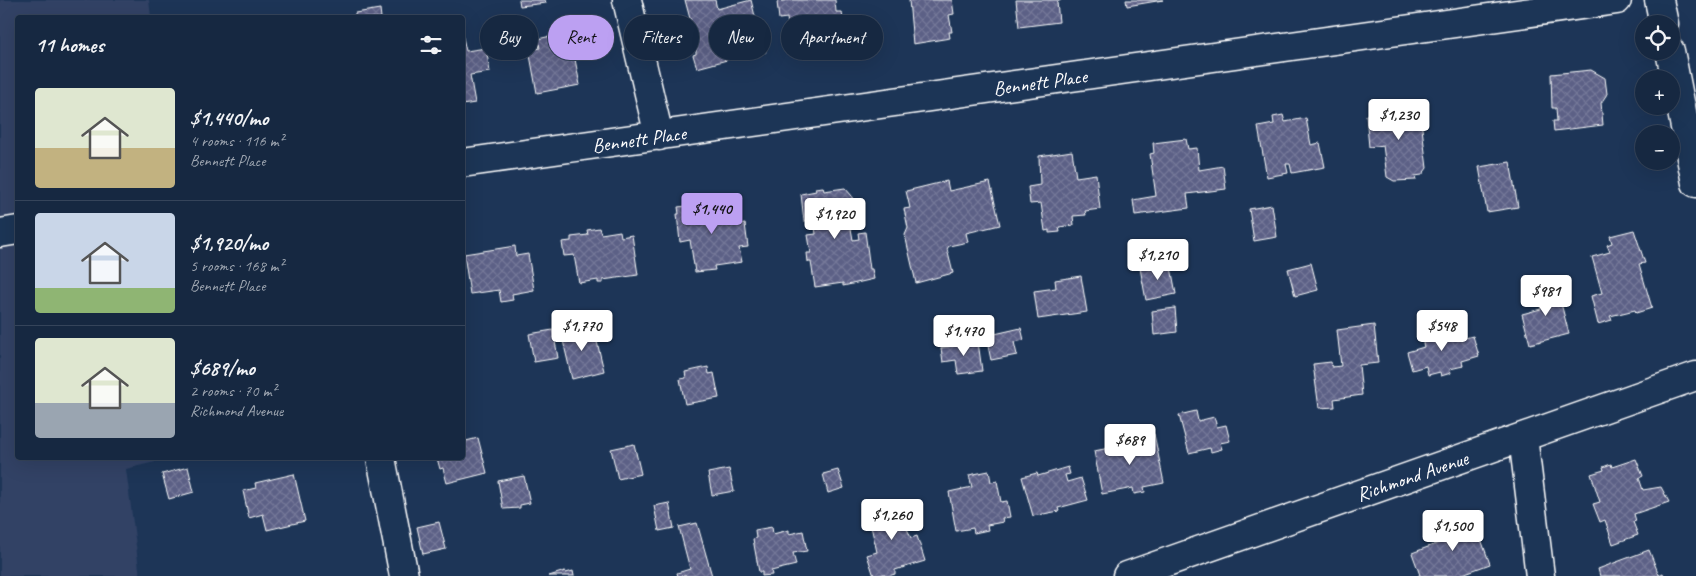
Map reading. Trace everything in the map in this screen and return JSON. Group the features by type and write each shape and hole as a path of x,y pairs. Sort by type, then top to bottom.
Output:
{"street":[{"path":"627,0 659,136"},
{"name":"Bennett Place","path":"465,163 1617,0"},
{"path":"1659,0 1662,15"},
{"path":"1672,60 1696,184"},
{"path":"0,233 15,230"},
{"name":"Richmond Avenue","path":"1127,576 1696,376"},
{"path":"1523,437 1540,576"},
{"path":"381,460 404,576"}],"shaded area":[{"path":"0,0 149,0 151,15 15,15 15,460 155,460 155,462 126,469 140,576 0,576"}],"building":[{"path":"519,0 545,0 546,3 520,6"},
{"path":"685,0 715,0 717,9 751,0 755,15 709,15 709,60 727,60 697,68 695,60 699,60 699,15 689,15"},
{"path":"789,0 835,0 836,12 842,12 842,15 781,15 781,19 779,19 777,2"},
{"path":"909,0 952,0 954,14 949,15 952,32 949,32 950,38 913,44"},
{"path":"1016,0 1061,0 1057,2 1059,22 1019,27"},
{"path":"1126,0 1163,0 1127,6"},
{"path":"380,9 381,15 355,15 355,13"},
{"path":"548,37 548,60 575,60 580,85 537,93 531,60 538,60 538,48 540,48 538,39"},
{"path":"465,46 466,51 480,49 480,60 488,60 490,72 470,75 475,103 465,105"},
{"path":"1591,70 1605,78 1607,94 1601,103 1603,125 1554,131 1553,121 1557,121 1556,108 1552,108 1551,74"},
{"path":"1419,105 1427,168 1422,175 1415,176 1416,180 1394,181 1387,177 1383,145 1369,147 1366,115 1379,113 1378,110"},
{"path":"1283,115 1285,122 1306,118 1311,145 1320,143 1325,167 1292,173 1290,164 1286,164 1288,173 1267,177 1258,127 1274,124 1273,117"},
{"path":"1186,139 1188,149 1197,148 1199,170 1223,166 1226,189 1187,194 1189,208 1135,215 1133,200 1156,196 1150,154 1154,153 1153,143"},
{"path":"1072,151 1076,177 1096,174 1100,209 1085,211 1086,215 1073,216 1074,225 1059,227 1060,232 1049,233 1049,230 1045,231 1041,203 1030,204 1028,187 1040,185 1039,156"},
{"path":"1510,162 1518,207 1487,212 1479,167"},
{"path":"947,181 949,191 990,182 1000,225 966,233 968,242 949,246 947,249 953,273 916,283 905,235 908,228 904,209 910,208 906,191"},
{"path":"823,187 824,191 845,188 852,196 853,207 844,208 847,224 850,223 853,240 859,239 858,233 865,232 870,269 872,269 874,279 843,286 843,283 815,287 811,262 808,262 807,253 811,253 808,235 816,234 814,220 804,221 801,194 816,191 815,188"},
{"path":"703,204 703,209 735,205 737,225 745,224 748,247 739,248 742,262 714,266 715,270 695,272 690,240 680,242 677,214 679,214 678,207"},
{"path":"1272,205 1277,237 1254,241 1249,209"},
{"path":"599,228 601,234 620,231 621,237 632,235 638,275 603,280 603,283 598,283 598,280 579,283 574,255 564,256 562,242 571,241 571,237 588,235 587,230"},
{"path":"1634,230 1645,263 1639,264 1652,308 1636,313 1635,310 1610,316 1612,320 1598,324 1591,296 1602,293 1592,257 1610,252 1607,245 1612,243 1610,236"},
{"path":"515,246 516,256 528,254 534,290 512,294 513,300 501,302 499,290 470,294 465,254"},
{"path":"1170,262 1176,294 1146,300 1140,268"},
{"path":"1311,263 1318,290 1295,296 1288,269"},
{"path":"1081,276 1087,312 1038,319 1034,291 1056,288 1055,280"},
{"path":"1556,284 1569,334 1530,344 1522,314 1541,309 1536,289"},
{"path":"1175,308 1177,332 1154,335 1152,311"},
{"path":"593,325 604,371 572,379 561,332"},
{"path":"1374,325 1378,363 1359,365 1362,395 1334,399 1335,407 1319,408 1313,364 1331,362 1332,367 1341,366 1337,330"},
{"path":"1448,325 1450,333 1454,332 1457,340 1473,336 1479,356 1462,361 1463,366 1450,369 1451,373 1441,376 1440,372 1428,375 1426,366 1412,370 1407,352 1424,347 1422,339 1425,338 1424,332"},
{"path":"1021,328 1024,340 1014,342 1017,355 991,360 986,336"},
{"path":"553,330 558,358 534,362 529,334"},
{"path":"978,342 982,371 958,374 956,360 943,362 941,348"},
{"path":"708,367 709,374 714,373 719,398 685,404 680,379 686,378 685,372"},
{"path":"1196,411 1198,421 1214,417 1217,427 1226,425 1230,441 1220,443 1222,449 1211,452 1210,448 1189,453 1179,415"},
{"path":"1154,434 1164,483 1144,487 1145,492 1134,494 1133,488 1102,494 1094,451 1115,447 1116,454 1127,452 1124,439"},
{"path":"478,438 487,473 447,483 443,468 440,469 438,460 465,460 465,441"},
{"path":"634,444 641,474 618,479 611,449"},
{"path":"1636,459 1643,476 1639,478 1643,490 1661,487 1669,502 1634,514 1636,521 1633,522 1638,535 1613,544 1605,520 1600,522 1593,504 1600,502 1591,474 1604,470 1603,467 1611,464 1612,467"},
{"path":"188,467 194,492 169,499 162,474"},
{"path":"1068,467 1070,474 1065,475 1067,482 1081,478 1088,500 1058,508 1059,511 1033,516 1022,477 1037,473 1038,476"},
{"path":"729,469 734,491 712,495 708,473"},
{"path":"838,470 844,488 828,493 823,474"},
{"path":"989,471 991,482 997,481 1001,502 1007,501 1010,517 1002,518 1003,522 987,525 988,530 974,533 973,528 956,531 949,492 972,487 969,475"},
{"path":"294,474 305,521 267,530 263,514 249,518 243,491 256,488 255,483"},
{"path":"524,476 530,503 520,505 520,508 503,509 498,481"},
{"path":"895,500 911,538 917,536 925,561 895,570 895,574 874,576 867,555 877,552 867,509"},
{"path":"669,503 674,528 659,531 654,506"},
{"path":"1470,518 1471,522 1474,520 1490,564 1457,576 1418,576 1420,575 1412,553 1444,541 1440,529"},
{"path":"439,522 446,549 423,554 417,527"},
{"path":"697,523 712,576 678,576 677,573 690,569 679,527"},
{"path":"772,527 773,534 789,530 789,534 803,531 807,551 793,553 796,565 771,571 772,575 762,576 762,572 759,572 753,539 756,538 755,530"},
{"path":"1649,550 1659,575 1663,573 1664,576 1600,576 1598,569"},
{"path":"565,571 566,573 573,571 574,576 549,576"}]}
